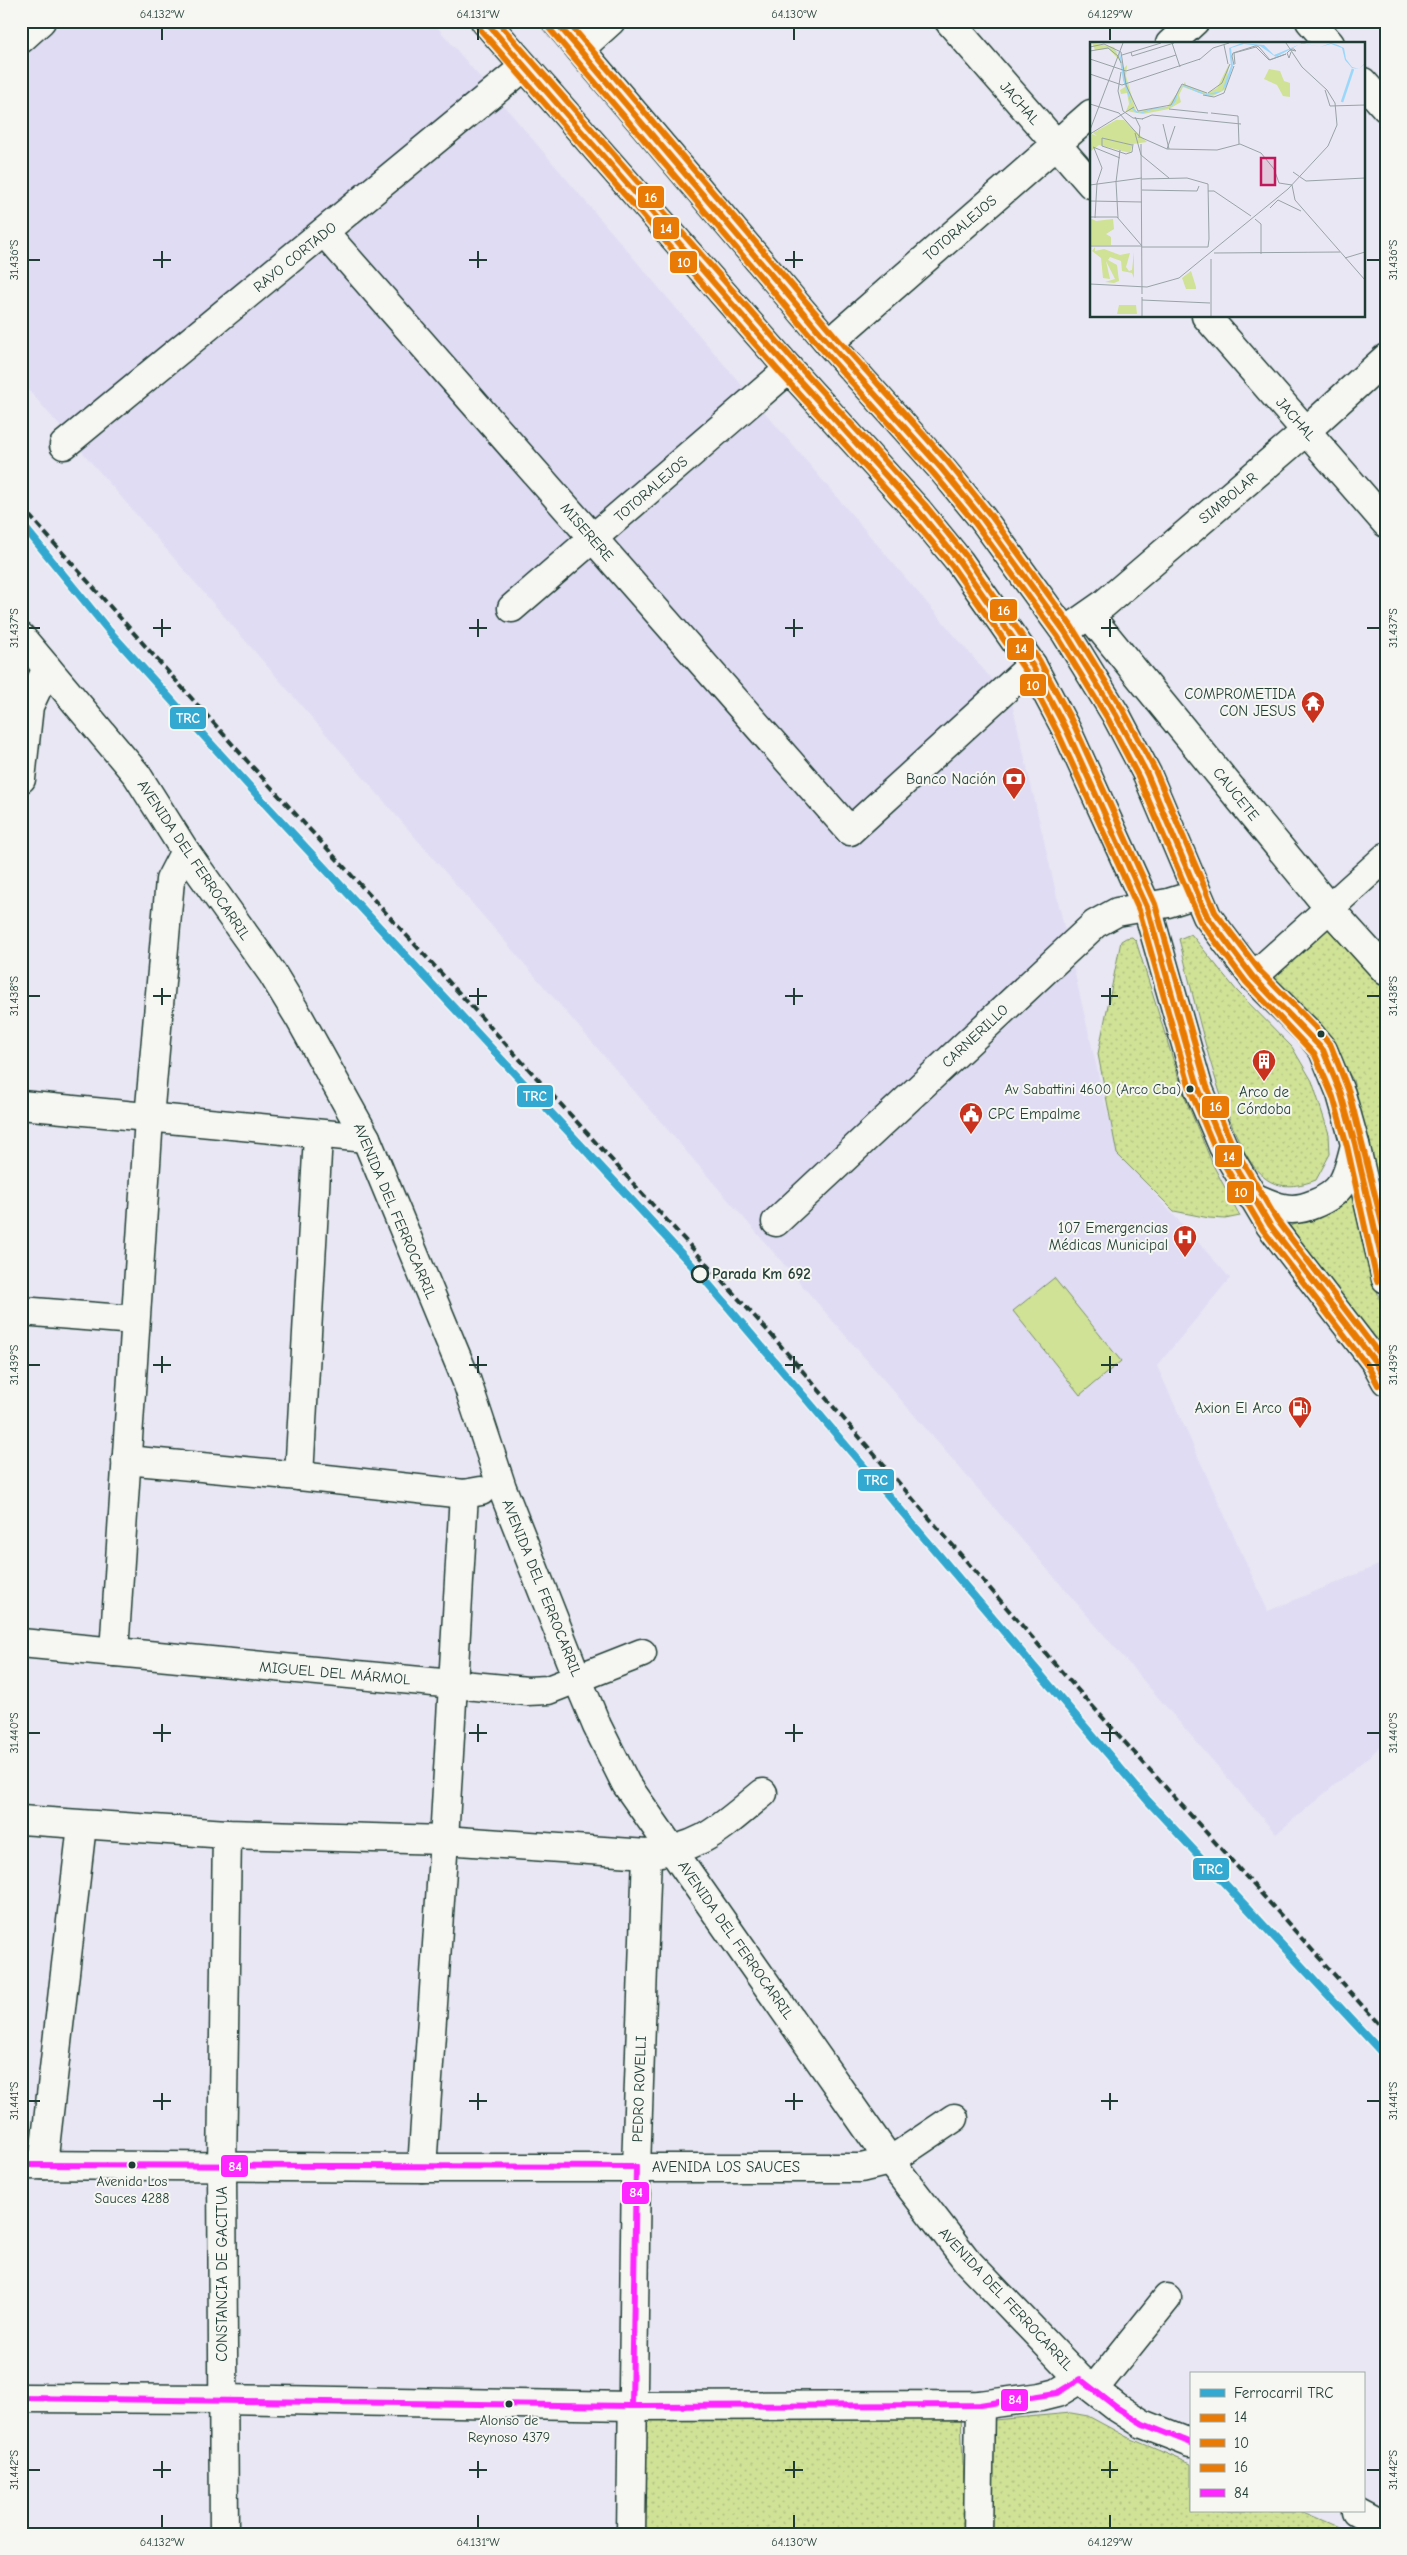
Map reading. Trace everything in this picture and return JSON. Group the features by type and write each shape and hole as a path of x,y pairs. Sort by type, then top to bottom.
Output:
{"street":[{"path":"21,39 41,21"},
{"path":"485,21 789,369 918,511 959,561 1032,666 1067,731 1146,908 1199,1090 1223,1146 1251,1196 1270,1225 1382,1366"},
{"path":"556,21 829,343 941,468 982,518 1065,632 1116,715 1147,774 1207,916 1253,977 1310,1033 1323,1050 1341,1094 1355,1144 1386,1279"},
{"path":"580,49 611,21"},
{"name":"JACHAL","path":"949,21 1090,183"},
{"path":"1172,42 1196,21"},
{"path":"1310,21 1328,42"},
{"name":"RAYO CORTADO","path":"64,445 524,67"},
{"path":"1364,83 1386,108"},
{"name":"TOTORALEJOS","path":"829,343 1090,115"},
{"name":"MISERERE","path":"324,232 850,831 1032,666"},
{"name":"JACHAL","path":"1208,318 1386,523"},
{"name":"SIMBOLAR","path":"1065,632 1089,615 1306,431 1386,358"},
{"name":"TOTORALEJOS","path":"512,608 789,369"},
{"name":"CAUCETE","path":"1089,615 1329,908 1386,971"},
{"name":"AVENIDA DEL FERROCARRIL","path":"21,638 136,774 185,851 272,973 366,1138 467,1382 502,1488 577,1678 597,1726 660,1853 890,2161 968,2262 1087,2384 1143,2424 1190,2443"},
{"path":"21,779 29,706 47,668"},
{"path":"114,1652 149,1118 170,880 185,851"},
{"path":"1253,977 1386,857"},
{"name":"CARNERILLO","path":"776,1222 1095,924 1117,912 1146,908 1197,894"},
{"path":"21,1105 318,1136 366,1138"},
{"path":"299,1476 318,1136"},
{"path":"1251,1196 1283,1208 1306,1207 1330,1198 1340,1188 1348,1173 1355,1144"},
{"path":"21,1311 135,1320"},
{"path":"126,1460 464,1494 502,1488"},
{"path":"422,2168 444,1840 464,1494"},
{"name":"MIGUEL DEL MÁRMOL","path":"21,1643 527,1691 548,1690 642,1653"},
{"path":"21,1820 227,1834 444,1840 660,1853 698,1843 763,1793"},
{"path":"32,2165 82,1825"},
{"name":"CONSTANCIA DE GACITUA","path":"224,2534 222,2166 227,1834"},
{"name":"PEDRO ROVELLI","path":"631,2534 636,2167 660,1853"},
{"path":"890,2161 954,2118"},
{"name":"AVENIDA LOS SAUCES","path":"32,2165 422,2168 861,2168 890,2161"},
{"path":"21,2398 222,2399 632,2406 980,2405 1041,2398 1087,2384 1167,2298"},
{"path":"978,2534 980,2405"},
{"path":"1358,2512 1386,2528"}],"shaded area":[{"path":"21,21 432,21 1012,703 1105,1103 1120,1155 1230,1278 1157,1366 1268,1611 1386,1562 1386,1742 1276,1834 21,381"}],"green space":[{"path":"1328,924 1386,988 1386,1190 1381,1194 1353,1080 1319,1026 1269,977"},
{"path":"1191,934 1237,991 1292,1047 1312,1081 1329,1134 1330,1154 1316,1180 1290,1186 1271,1182 1250,1161 1236,1135 1223,1103 1212,1067 1179,939"},
{"path":"1132,937 1136,941 1185,1098 1213,1165 1240,1216 1225,1219 1209,1218 1174,1211 1117,1154 1098,1054 1121,941"},
{"path":"1352,1196 1386,1324 1386,1345 1374,1356 1352,1313 1290,1226 1323,1214"},
{"path":"1054,1278 1121,1361 1080,1395 1013,1311"},
{"path":"1071,2413 1088,2416 1127,2437 1190,2464 1190,2512 1303,2512 1354,2534 988,2534 990,2432 994,2420"},
{"path":"640,2416 961,2416 966,2534 638,2534"}],"railway":[{"path":"21,506 249,763 768,1331 1068,1679 1386,2032"}],"rail line":[{"name":"TRC","path":"21,523 109,631 269,808 700,1274 1148,1801 1386,2057"}],"transit line":[{"name":"14","path":"485,21 789,369 918,511 959,561 1032,665 1067,731 1147,907 1199,1090 1223,1146 1270,1225 1376,1363 1386,1381"},
{"name":"16","path":"497,21 796,363 925,505 966,556 1039,660 1075,727 1155,904 1207,1087 1231,1142 1277,1220 1386,1363"},
{"name":"14","path":"555,21 829,343 941,468 982,518 1065,632 1116,715 1147,774 1207,916 1253,977 1323,1050 1341,1094 1355,1144 1386,1278"},
{"name":"16","path":"567,21 836,337 948,462 989,513 1072,627 1123,710 1155,770 1215,912 1260,971 1331,1046 1349,1092 1386,1239"},
{"name":"10","path":"478,27 782,375 911,517 952,566 1025,670 1059,735 1139,910 1191,1092 1215,1149 1263,1230 1369,1368 1378,1385"},
{"name":"10","path":"548,27 822,349 934,474 975,523 1058,637 1108,719 1139,778 1200,921 1246,982 1315,1055 1333,1097 1347,1146 1377,1281"},
{"name":"84","path":"21,2165 636,2167 632,2406"},
{"name":"84","path":"21,2398 632,2406 980,2405 1057,2393 1080,2379 1116,2407 1143,2424 1190,2443"}],"place":[{"name":"COMPROMETIDA CON JESUS","path":"1313,724"},
{"name":"Banco Nación","path":"1014,800"},
{"name":"Arco de Córdoba","path":"1264,1082"},
{"name":"Av Sabattini 4600 (Arco Cba)","path":"1190,1089"},
{"name":"CPC Empalme","path":"971,1135"},
{"name":"107 Emergencias Médicas Municipal","path":"1185,1258"},
{"name":"Parada Km 692","path":"700,1274"},
{"name":"Axion El Arco","path":"1300,1429"},
{"name":"Avenida Los Sauces 4288","path":"132,2165"},
{"name":"Alonso de Reynoso 4379","path":"509,2404"}]}
